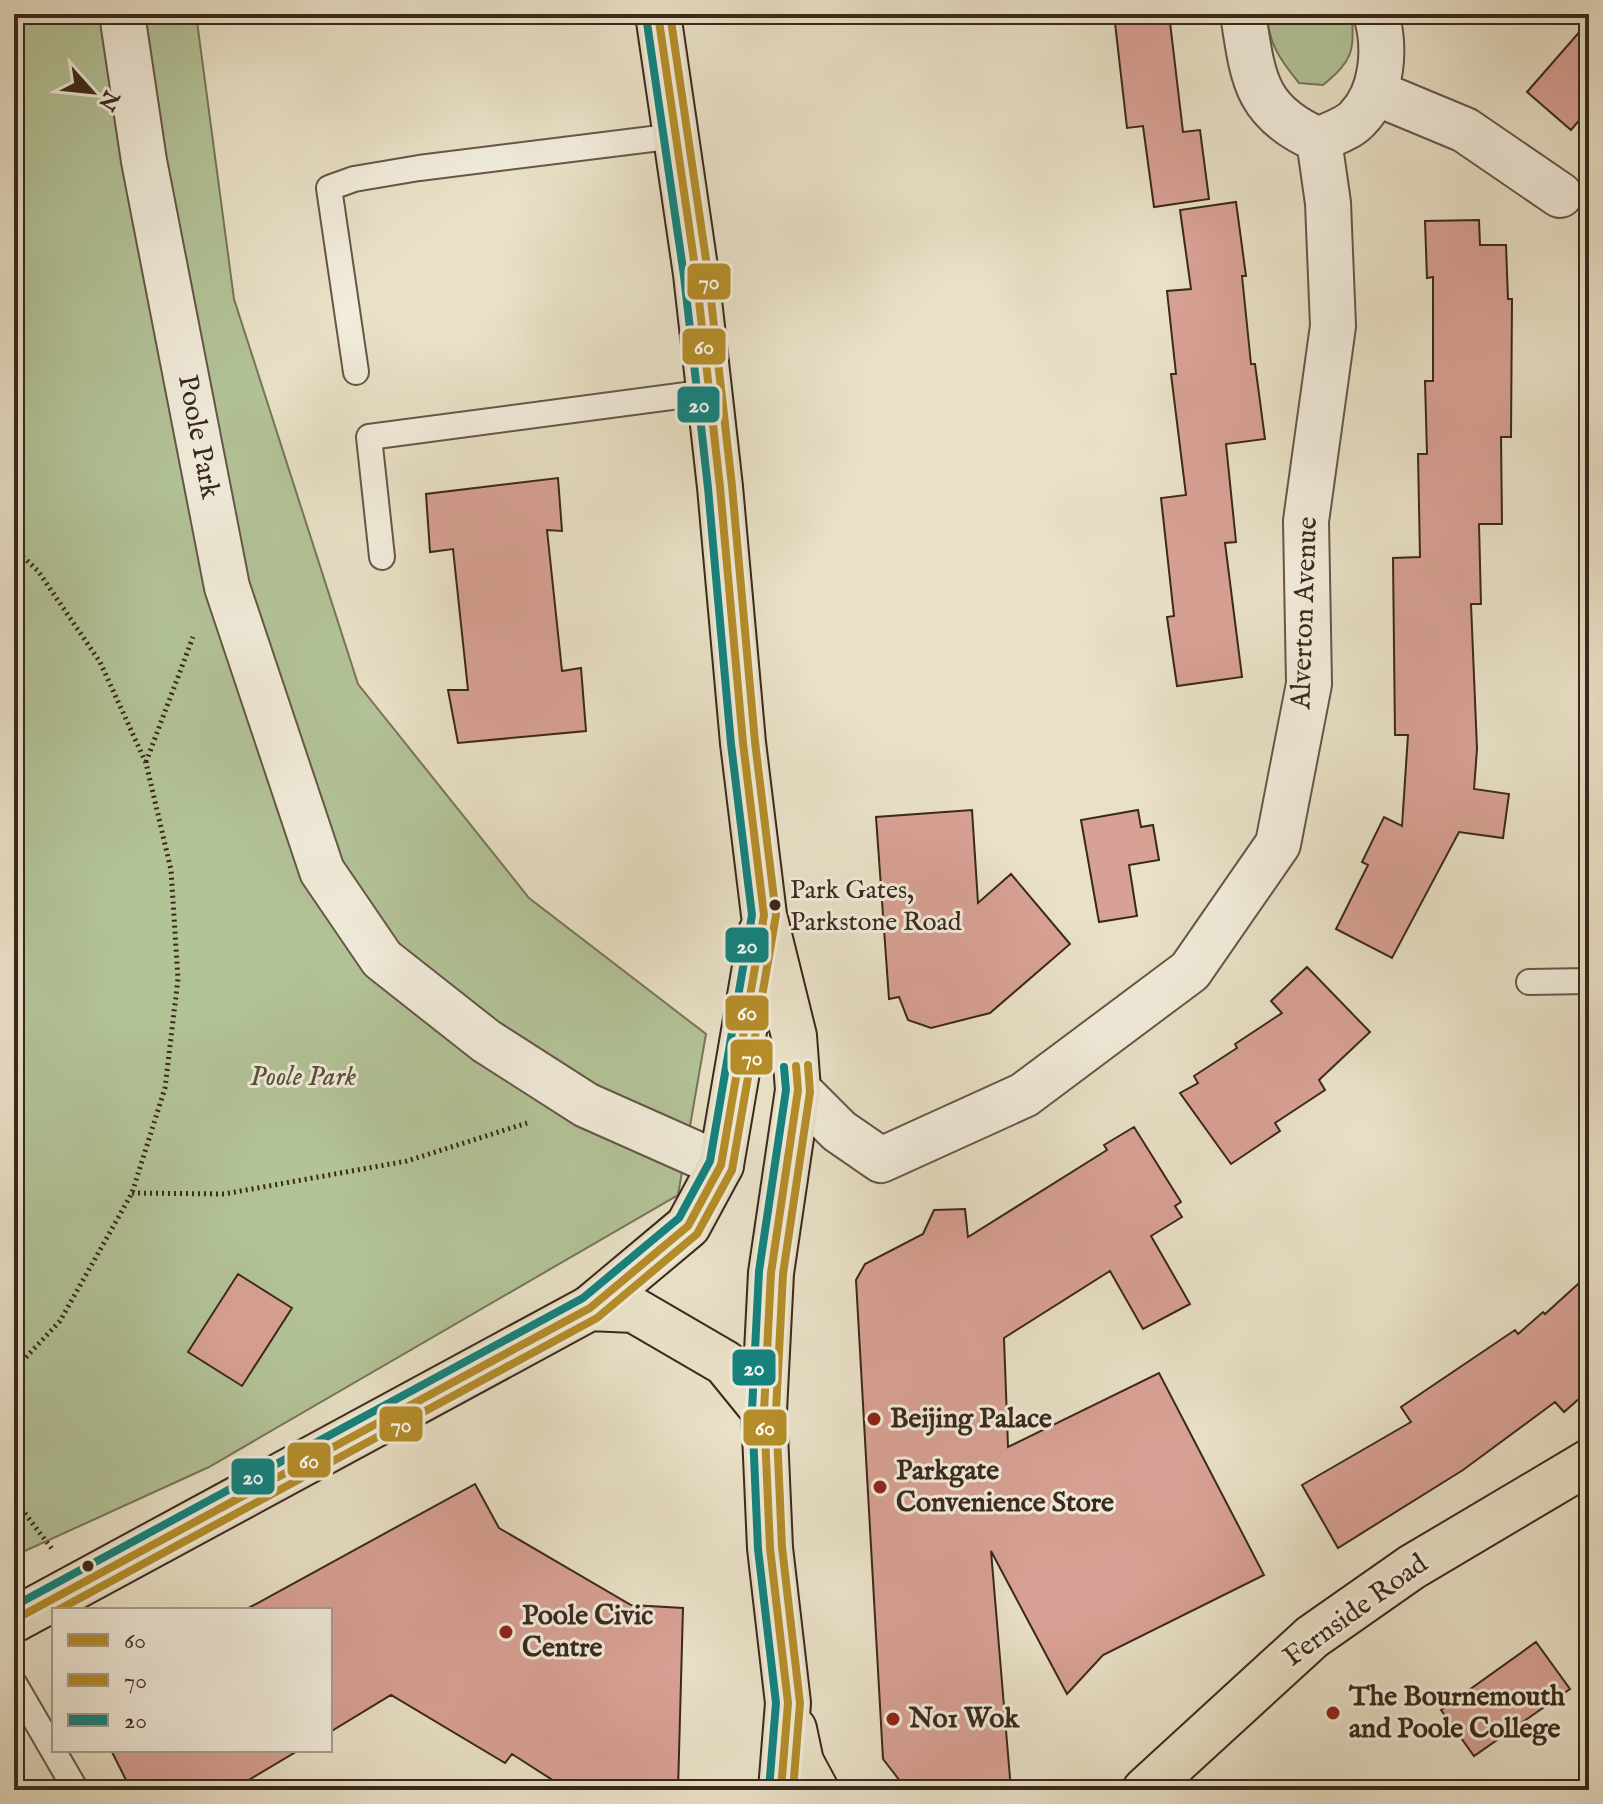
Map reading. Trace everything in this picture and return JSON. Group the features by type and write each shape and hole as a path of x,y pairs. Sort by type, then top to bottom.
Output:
{"main road":[{"path":"658,14 696,274 743,743 764,915 794,1036 798,1090 771,1273 764,1411 770,1548 788,1703 801,1762 816,1790"},
{"path":"14,1620 590,1308 688,1226 721,1165 764,915"},
{"path":"590,1308 634,1310 725,1363 764,1411"},
{"name":"Fernside Road","path":"1145,1790 1312,1637 1412,1567 1589,1462"},
{"path":"781,1790 788,1703"}],"street":[{"name":"Poole Park","path":"122,14 144,161 227,587 322,871 382,959 486,1041 586,1105 721,1165"},
{"path":"1243,14 1251,66 1269,108 1296,130 1319,140 1356,121 1376,93 1382,35 1376,14"},
{"path":"1376,93 1465,130 1560,195"},
{"name":"Alverton Avenue","path":"798,1090 839,1131 881,1160 1024,1095 1190,971 1278,844 1309,684 1306,521 1333,326 1328,203 1319,140"}],"lane":[{"path":"356,372 329,188 354,179 419,168 676,136"},
{"path":"382,557 369,437 709,392"},
{"path":"1529,982 1589,981"},
{"path":"14,1683 52,1749"},
{"path":"54,1752 76,1790"}],"path":[{"path":"14,548 38,571 100,662 146,763 171,870 178,979 165,1088 132,1193 60,1321 14,1370"},
{"path":"146,763 195,633"},
{"path":"132,1193 224,1194 407,1161 586,1105"},
{"path":"14,1499 44,1537"}],"green space":[{"name":"Poole Park","path":"14,14 196,14 234,299 358,684 529,898 706,1034 678,1195 209,1467 14,1556"},
{"path":"1267,14 1352,14 1350,55 1323,85 1299,83 1277,51"}],"building":[{"path":"1114,14 1169,14 1183,132 1200,130 1209,199 1154,207 1143,126 1127,128"},
{"path":"1589,21 1589,109 1571,130 1527,92"},
{"path":"1236,202 1246,276 1242,276 1251,364 1255,364 1265,439 1226,444 1236,542 1225,543 1242,677 1177,686 1167,617 1174,616 1161,498 1186,495 1171,374 1176,374 1167,291 1191,289 1180,210"},
{"path":"1479,220 1480,245 1506,245 1508,299 1512,299 1511,437 1501,437 1502,524 1479,524 1481,604 1471,604 1477,749 1474,789 1509,794 1503,838 1459,832 1392,958 1336,929 1368,865 1362,862 1384,817 1402,826 1408,735 1395,735 1393,558 1420,557 1418,454 1427,454 1425,381 1433,381 1433,277 1427,278 1425,221"},
{"path":"558,478 562,531 547,530 562,671 581,668 586,731 458,743 448,690 468,690 453,549 430,552 426,494"},
{"path":"972,810 978,903 1011,874 1070,944 990,1013 931,1028 908,1020 899,997 889,999 876,817"},
{"path":"1138,810 1141,827 1153,825 1159,860 1129,865 1137,916 1099,922 1081,820"},
{"path":"1307,967 1370,1032 1319,1080 1325,1090 1275,1123 1280,1131 1231,1164 1180,1093 1198,1083 1194,1076 1282,1013 1271,1001"},
{"path":"1134,1127 1181,1202 1175,1206 1182,1217 1151,1236 1190,1304 1143,1329 1110,1271 1004,1338 1008,1447 1159,1373 1264,1575 1103,1655 1067,1694 991,1551 1011,1790 907,1790 883,1759 856,1280 865,1264 923,1234 934,1210 965,1209 968,1237 1107,1150 1104,1145"},
{"path":"238,1274 292,1308 242,1386 188,1352"},
{"path":"1589,1274 1589,1390 1564,1412 1555,1402 1463,1470 1338,1548 1302,1485 1411,1422 1401,1407 1515,1330 1518,1334"},
{"name":"Poole Civic Centre","path":"475,1484 499,1528 631,1605 683,1608 678,1790 568,1790 512,1754 505,1763 391,1695 332,1731 332,1608 249,1608"},
{"path":"1536,1642 1570,1689 1474,1756 1441,1710"},
{"path":"112,1752 296,1752 232,1790 131,1790"}],"transit line":[{"name":"60","path":"14,1620 590,1308 688,1226 721,1165 764,915 743,743 720,487 696,274 658,14"},
{"name":"70","path":"62,1608 597,1318 697,1234 732,1170 776,915 755,742 732,486 708,273 670,14"},
{"name":"20","path":"14,1606 583,1298 679,1218 710,1161 752,915 731,744 708,488 684,276 646,16"},
{"name":"70","path":"793,1790 800,1703 782,1547 776,1411 783,1274 810,1092 808,1065"},
{"name":"60","path":"781,1790 788,1703 770,1548 764,1411 771,1273 798,1090 796,1066"},
{"name":"20","path":"769,1789 776,1703 758,1549 752,1410 759,1271 786,1090 784,1067"}],"place":[{"name":"Park Gates, Parkstone Road","path":"775,905"},
{"name":"Beijing Palace","path":"874,1419"},
{"name":"Parkgate Convenience Store","path":"880,1487"},
{"name":"Poole Civic Centre","path":"506,1632"},
{"name":"The Bournemouth and Poole College","path":"1333,1713"},
{"name":"No1 Wok","path":"893,1719"}]}
